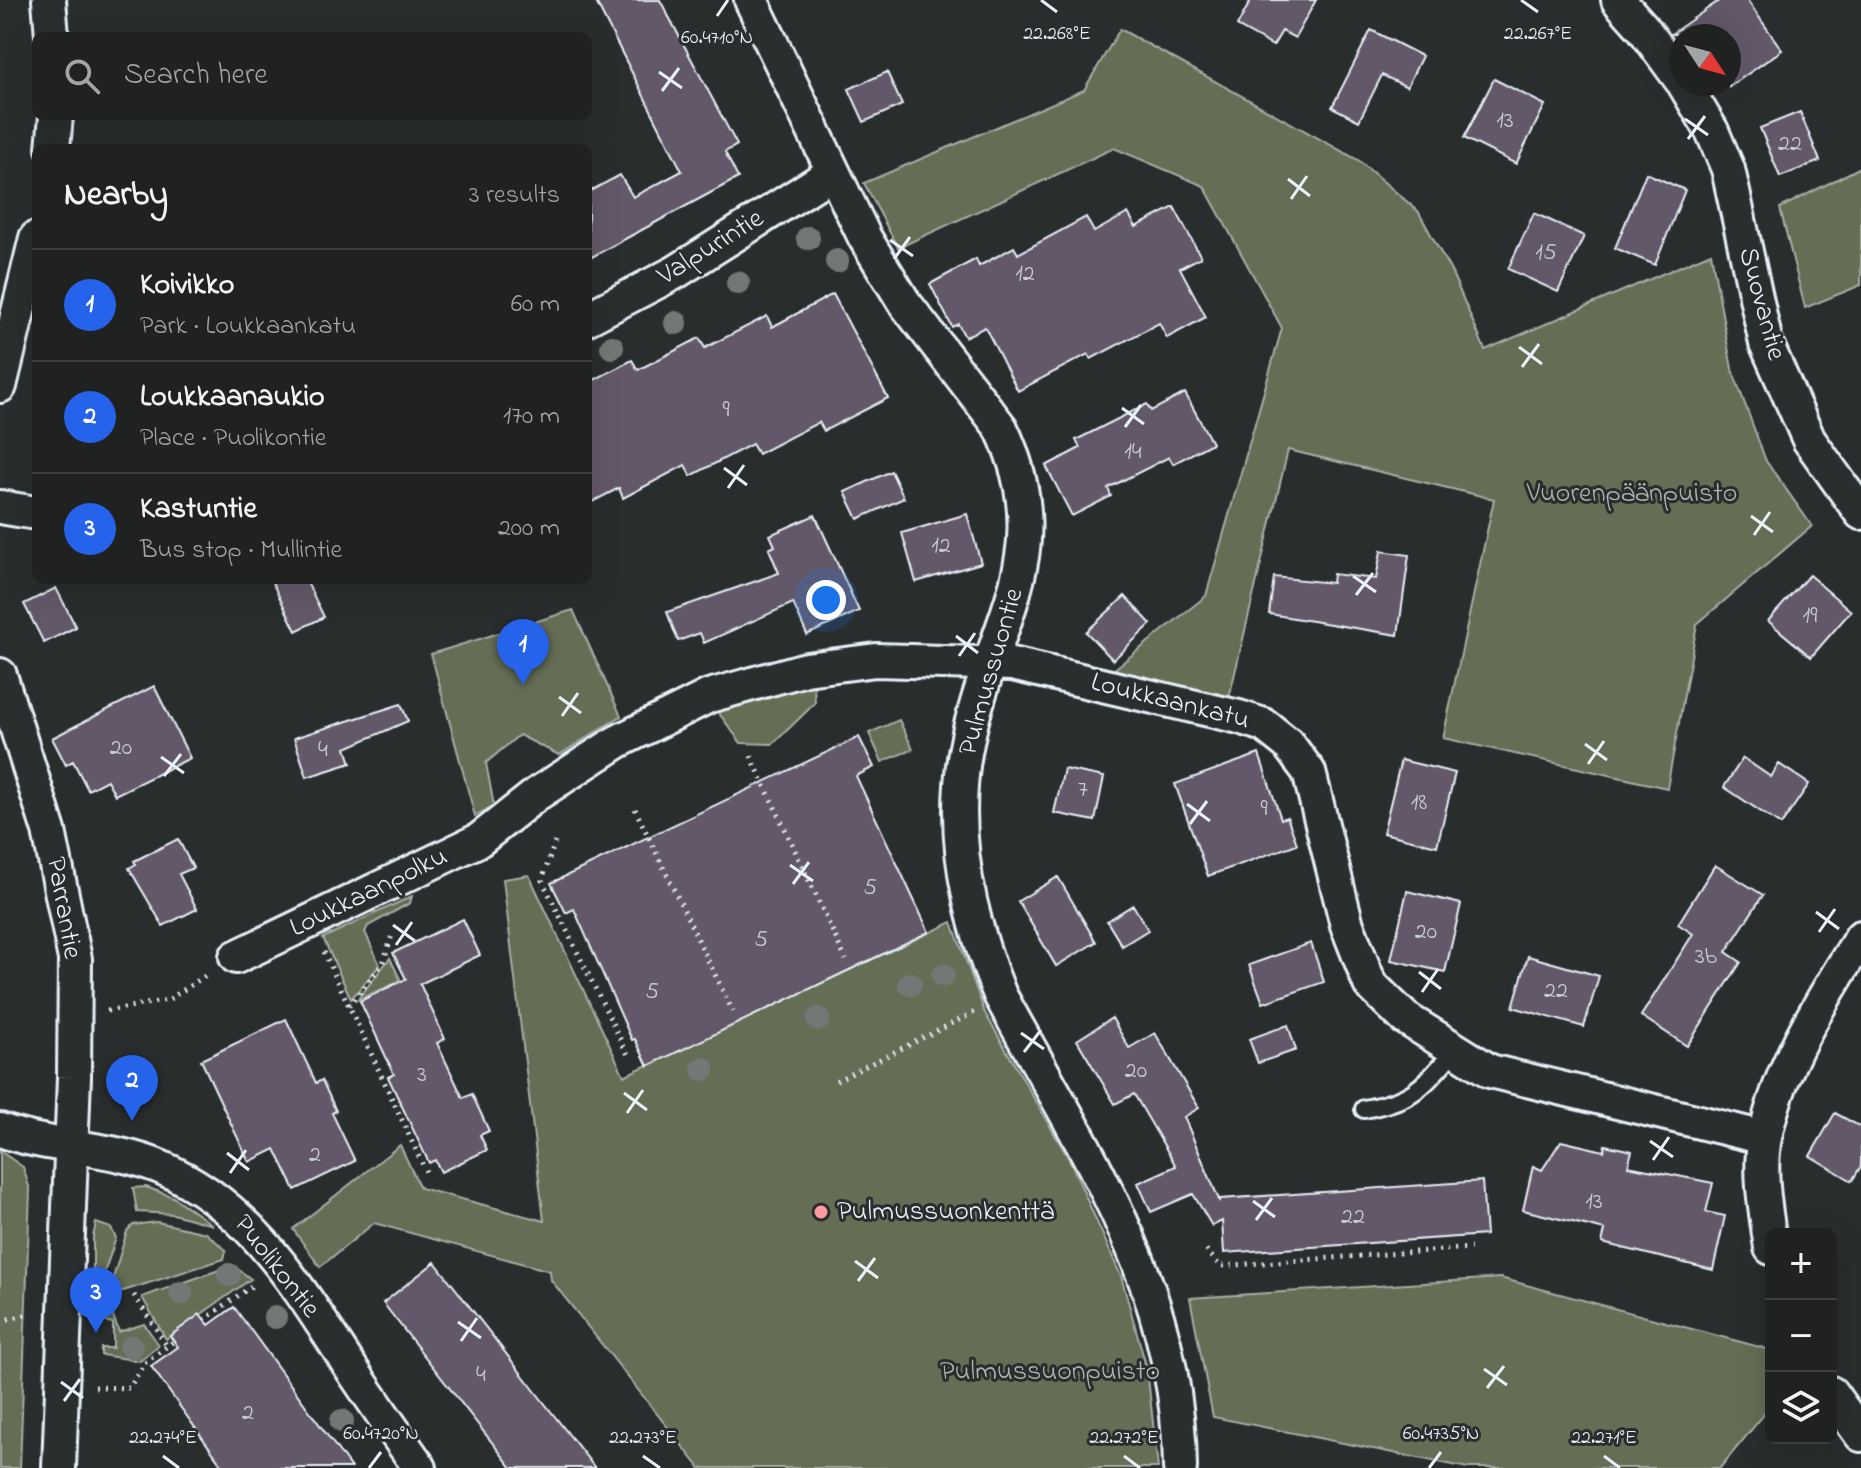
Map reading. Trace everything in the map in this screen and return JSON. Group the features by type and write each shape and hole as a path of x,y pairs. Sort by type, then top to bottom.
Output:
{"street":[{"path":"49,0 52,32"},
{"name":"Pulmussuontie","path":"751,0 832,173 904,302 1001,428 1012,451 1025,506 1026,538 1018,587 969,733 960,839 968,898 984,957 1000,995 1125,1222 1166,1346 1180,1435 1180,1468"},
{"name":"Suovantie","path":"1618,0 1669,65"},
{"name":"Suovantie","path":"1691,96 1712,131 1728,169 1766,343 1809,440 1861,513"},
{"path":"53,144 56,120"},
{"name":"Valpurintie","path":"592,316 676,272 832,173"},
{"path":"0,386 32,254"},
{"path":"0,507 32,512"},
{"name":"Loukkaankatu","path":"499,827 537,794 617,742 709,696 806,669 938,660 1012,664 1239,717 1264,725 1288,744 1309,772 1347,925 1370,984 1405,1018 1490,1071 1765,1138"},
{"name":"Parrantie","path":"0,675 49,831 75,959 76,1015 59,1468"},
{"name":"Loukkaanpolku","path":"236,957 499,827"},
{"path":"1768,1228 1763,1186 1765,1138 1783,1080 1812,1018 1861,937"},
{"name":"Puolikontie","path":"0,1130 71,1149 122,1154 195,1184 231,1209 287,1271 420,1468"},
{"path":"1837,1401 1861,1435"}],"lane":[{"path":"1364,1109 1400,1103 1428,1081 1456,1049"}],"path":[{"path":"751,756 846,960"},
{"path":"635,809 733,1012"},
{"path":"555,842 542,880 630,1059"},
{"path":"310,922 427,1174"},
{"path":"349,1006 383,963 393,932"},
{"path":"76,1015 168,1000 236,957"},
{"path":"836,1081 975,1012 1000,995"},
{"path":"1206,1250 1220,1266 1471,1248"},
{"path":"204,1320 260,1280"},
{"path":"134,1295 167,1346"},
{"path":"0,1321 30,1314"},
{"path":"95,1387 129,1388 145,1363 174,1341"}],"green space":[{"name":"Vuorenpäänpuisto","path":"1120,29 1358,160 1418,211 1452,273 1485,350 1711,253 1732,369 1766,461 1812,526 1697,624 1667,788 1443,738 1494,499 1288,450 1228,702 1112,671 1206,596 1282,328 1204,186 1114,148 898,248 864,183 1084,90"},
{"path":"1861,167 1861,285 1805,308 1780,208"},
{"path":"573,610 621,716 559,755 519,735 486,763 494,806 475,816 431,654"},
{"path":"814,685 815,703 773,744 741,743 718,712"},
{"path":"899,720 913,749 882,762 869,733"},
{"name":"Pulmussuonpuisto","path":"529,875 624,1076 952,922 985,1013 1070,1161 1121,1276 1147,1369 1158,1468 700,1468 551,1280 550,1271 374,1223 320,1267 293,1229 400,1145 420,1188 544,1221 503,879"},
{"path":"412,896 410,903 368,926 365,932 380,965 351,999 323,938"},
{"path":"390,958 401,981 357,1000"},
{"path":"0,1151 23,1167 30,1190 20,1468 0,1468"},
{"path":"146,1187 173,1197 213,1225 173,1214 137,1212 133,1188"},
{"path":"157,1222 206,1233 226,1250 224,1259 117,1293 111,1285 127,1231 133,1225"},
{"path":"96,1223 111,1228 116,1238 93,1305 93,1237"},
{"path":"219,1270 239,1270 251,1279 166,1339 142,1297"},
{"path":"1500,1278 1765,1348 1765,1413 1720,1468 1468,1468 1213,1417 1190,1298"},
{"path":"111,1310 119,1332 144,1324 159,1345 140,1361 101,1355 101,1348 113,1348 113,1323 102,1321"}],"building":[{"path":"595,0 660,0 737,145 725,152 738,178 592,257 592,190 620,175 633,197 682,171"},
{"path":"1251,0 1316,0 1295,38 1282,31 1273,46 1237,26"},
{"path":"1720,0 1747,0 1782,50 1741,79 1741,24 1685,24"},
{"path":"1371,30 1422,56 1407,87 1382,75 1359,121 1332,107"},
{"path":"887,72 902,105 864,122 849,89"},
{"path":"1494,79 1545,105 1516,164 1464,138"},
{"path":"1800,112 1820,161 1780,177 1760,128"},
{"path":"1646,173 1685,190 1655,265 1615,248"},
{"path":"1174,207 1201,257 1180,268 1206,317 1167,338 1159,323 1091,359 1088,354 1018,391 985,327 965,337 958,324 952,327 930,284 976,259 979,266 1014,247 1018,254 1086,217 1094,232 1128,213 1136,227"},
{"path":"1534,213 1584,236 1558,292 1508,269"},
{"path":"833,294 888,398 824,431 819,422 758,454 752,444 691,476 685,465 623,498 619,488 592,502 592,381 632,360 638,370 699,338 705,348 767,316 772,327"},
{"path":"1185,393 1212,443 1173,464 1169,457 1108,488 1111,496 1072,516 1046,466 1080,448 1076,440 1147,404 1151,411"},
{"path":"891,471 904,498 858,519 845,492"},
{"path":"967,514 981,563 916,582 902,533"},
{"path":"815,515 859,611 807,635 793,603 704,643 700,633 678,641 667,612 779,573 769,549 775,546 770,535"},
{"path":"1381,551 1409,555 1398,635 1269,614 1274,577 1332,583 1333,574 1376,579"},
{"path":"1809,575 1851,611 1811,657 1768,621"},
{"path":"273,584 308,584 324,617 296,631"},
{"path":"56,588 76,627 44,643 24,604"},
{"path":"1125,596 1151,624 1113,660 1086,632"},
{"path":"154,686 190,758 115,795 107,780 88,790 73,761 66,765 52,738"},
{"path":"401,704 408,721 346,748 351,763 307,777 294,738"},
{"path":"859,737 874,767 856,776 929,932 648,1066 635,1039 632,1040 574,909 566,913 551,883"},
{"path":"1259,754 1281,819 1287,817 1297,844 1208,876 1175,784"},
{"path":"1743,758 1771,777 1779,764 1809,784 1781,825 1724,787"},
{"path":"1401,760 1455,773 1437,846 1383,833"},
{"path":"1064,769 1104,777 1095,821 1054,813"},
{"path":"178,839 193,868 179,874 197,909 163,926 129,868 136,864 134,861"},
{"path":"1715,865 1763,895 1726,952 1741,962 1687,1046 1641,1016 1693,934 1678,924"},
{"path":"1058,877 1096,942 1056,966 1018,901"},
{"path":"1407,891 1461,904 1445,972 1391,960"},
{"path":"1133,905 1148,930 1122,946 1107,921"},
{"path":"463,919 480,955 420,984 445,1039 437,1043 463,1098 472,1094 489,1131 480,1135 487,1150 441,1172 435,1160 429,1163 388,1077 394,1074 360,1001 406,979 393,953"},
{"path":"1311,943 1324,982 1263,1003 1249,965"},
{"path":"1528,956 1599,976 1584,1027 1513,1007"},
{"path":"1112,1018 1129,1048 1155,1033 1199,1108 1184,1117 1220,1202 1220,1199 1482,1181 1486,1235 1224,1253 1222,1221 1212,1226 1193,1194 1151,1212 1138,1183 1176,1166 1134,1094 1115,1104 1077,1040"},
{"path":"286,1019 316,1083 322,1080 336,1111 332,1113 355,1161 295,1190 275,1149 249,1162 201,1060"},
{"path":"1288,1025 1296,1050 1258,1063 1249,1039"},
{"path":"1835,1113 1861,1127 1861,1166 1852,1181 1810,1156"},
{"path":"1561,1141 1604,1151 1605,1145 1632,1151 1628,1166 1713,1183 1706,1212 1725,1216 1713,1270 1602,1243 1605,1230 1523,1210 1533,1166 1542,1170"},
{"path":"435,1262 595,1468 512,1468 383,1303"},
{"path":"234,1307 351,1468 224,1468 151,1366 178,1347 170,1336 200,1314 209,1325"}],"place":[{"name":"Koivikko","path":"523,685"},
{"name":"Loukkaanaukio","path":"132,1121"},
{"name":"Pulmussuonkenttä","path":"821,1212"},
{"name":"Kastuntie","path":"96,1333"}]}
